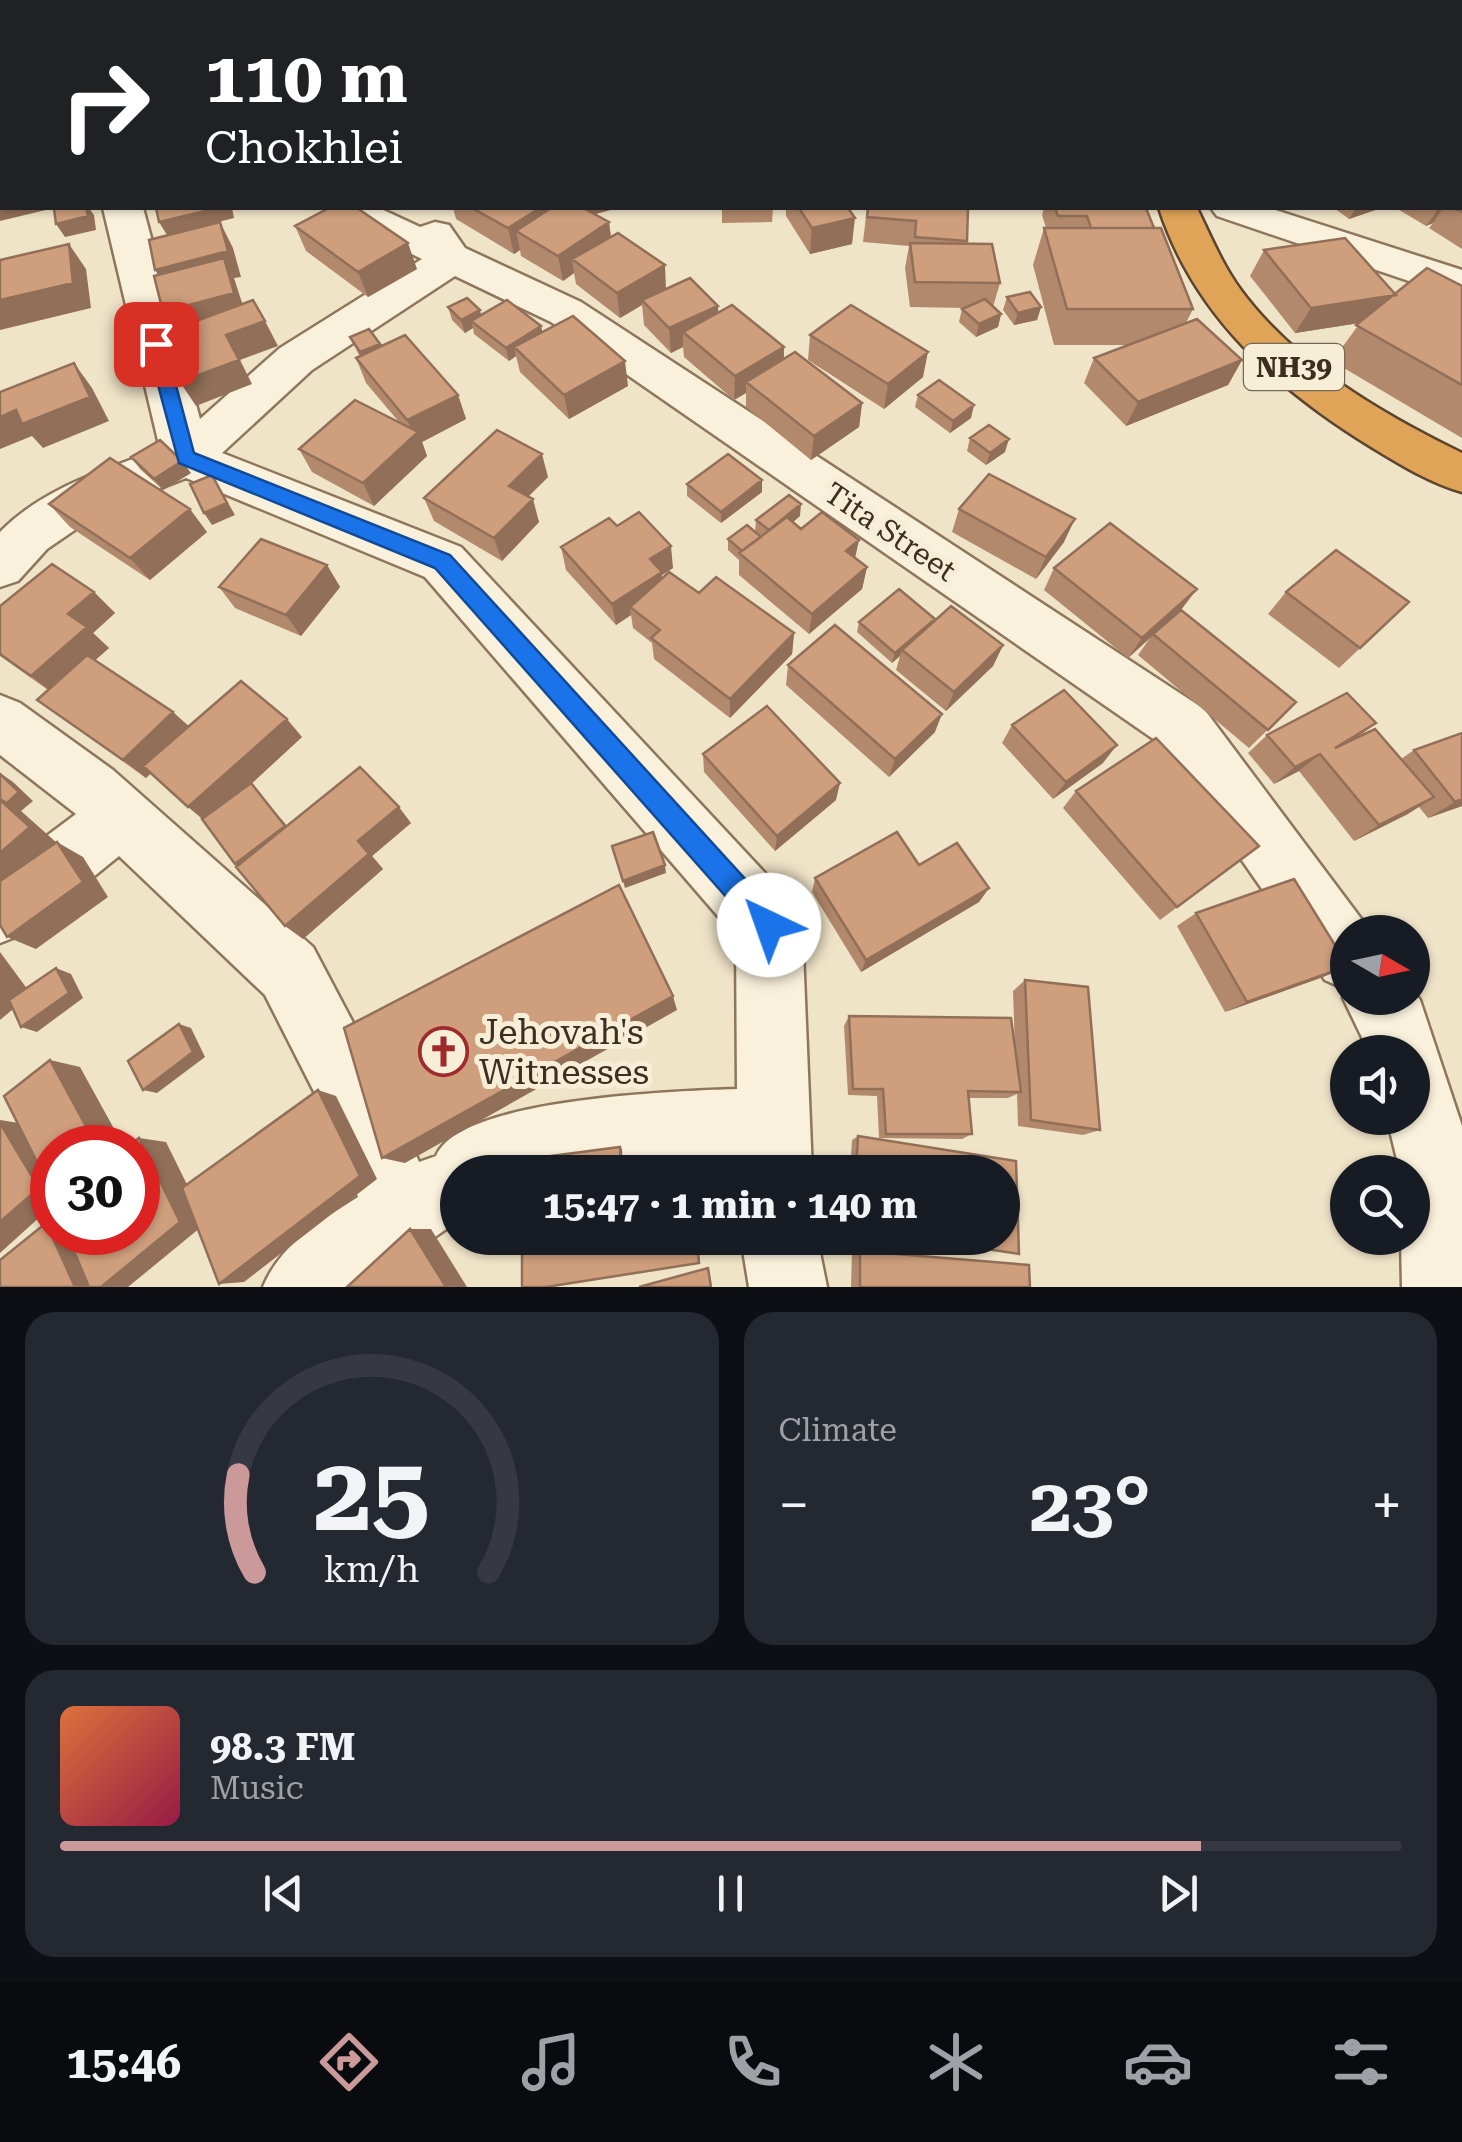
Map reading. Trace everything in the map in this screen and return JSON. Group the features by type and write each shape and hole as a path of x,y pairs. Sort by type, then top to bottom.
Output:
{"highway":[{"name":"NH39","path":"1179,210 1195,248 1236,313 1279,356 1372,424 1462,474"}],"street":[{"path":"124,210 186,458"},
{"name":"Tita Street","path":"352,210 566,312 1183,727 1330,932"},
{"path":"0,566 29,535 86,497 186,458 296,359 452,259 419,210"},
{"path":"1237,210 1462,286"},
{"path":"186,458 443,562 769,925 774,1148 633,1128 493,1155"},
{"path":"0,721 92,790 288,971 363,1114 430,1196 352,1245 302,1287"},
{"path":"0,911 120,816"},
{"path":"1429,1135 1437,1163 1441,1287"},
{"path":"782,1255 788,1287"}],"building":[{"path":"54,210 86,210 88,216 56,224"},
{"path":"156,210 210,210 159,222"},
{"path":"325,210 360,210 408,243 358,272 295,226"},
{"path":"476,210 537,210 508,228"},
{"path":"548,210 587,210 609,222 558,256 516,231"},
{"path":"800,210 849,210 855,218 812,228"},
{"path":"868,210 968,210 967,241 915,237 916,221 867,217"},
{"path":"1056,210 1147,210 1154,228 1091,228 1087,216 1058,216"},
{"path":"220,222 228,251 155,270 149,240"},
{"path":"1044,228 1161,228 1193,309 1067,309"},
{"path":"618,233 665,265 617,293 572,259"},
{"path":"1345,238 1396,295 1311,308 1264,250"},
{"path":"910,243 992,244 1000,283 915,282"},
{"path":"69,244 73,283 0,300 0,260"},
{"path":"224,258 234,293 163,312 154,276"},
{"path":"1427,268 1462,286 1462,385 1356,325"},
{"path":"690,278 718,306 669,328 642,300"},
{"path":"1030,292 1041,307 1018,313 1007,297"},
{"path":"467,298 480,310 461,320 448,307"},
{"path":"985,299 1001,314 979,324 962,309"},
{"path":"253,300 265,321 226,335 239,360 180,382 158,335"},
{"path":"507,300 541,326 506,348 471,321"},
{"path":"732,305 784,347 735,376 683,332"},
{"path":"851,305 928,352 888,384 810,335"},
{"path":"573,316 625,361 564,395 514,347"},
{"path":"1197,319 1242,360 1138,402 1094,358"},
{"path":"369,329 380,344 360,352 350,337"},
{"path":"405,335 458,395 407,420 356,358"},
{"path":"795,352 862,403 814,436 746,382"},
{"path":"74,363 90,397 22,424 16,410 0,417 0,392"},
{"path":"939,380 974,405 953,421 918,395"},
{"path":"355,400 418,432 363,483 299,449"},
{"path":"989,425 1009,439 990,453 970,438"},
{"path":"497,430 542,454 509,486 533,499 494,538 424,498"},
{"path":"160,440 182,461 154,479 131,457"},
{"path":"728,454 762,480 721,512 687,484"},
{"path":"110,458 190,509 130,558 49,504"},
{"path":"989,474 1075,519 1046,557 959,509"},
{"path":"212,475 227,503 204,513 190,484"},
{"path":"789,495 801,504 769,530 756,520"},
{"path":"639,512 671,546 650,559 662,572 612,604 561,547 609,518 617,526"},
{"path":"822,512 859,540 846,551 867,567 812,614 739,553 787,517 801,529"},
{"path":"1110,523 1197,589 1142,638 1054,568"},
{"path":"747,525 761,537 742,551 728,539"},
{"path":"261,539 327,565 286,615 219,587"},
{"path":"1336,550 1409,602 1360,648 1286,592"},
{"path":"52,564 94,592 68,614 87,627 31,676 0,654 0,606"},
{"path":"669,572 699,593 716,577 794,633 730,699 651,638 660,630 630,607"},
{"path":"899,589 935,619 895,653 859,622"},
{"path":"951,606 1003,645 954,692 902,650"},
{"path":"1181,610 1296,702 1268,730 1153,634"},
{"path":"835,625 942,714 895,759 788,665"},
{"path":"87,655 173,712 123,760 37,700"},
{"path":"241,681 287,719 188,807 143,766"},
{"path":"1064,690 1117,745 1066,782 1012,725"},
{"path":"1347,693 1376,723 1335,748 1375,729 1434,797 1379,825 1320,754 1295,767 1267,735"},
{"path":"767,706 840,783 777,836 703,754"},
{"path":"1462,733 1462,799 1455,802 1414,750"},
{"path":"1156,738 1259,846 1177,907 1076,791"},
{"path":"360,767 399,807 358,841 369,854 285,926 236,867"},
{"path":"0,774 19,792 7,803 0,799"},
{"path":"251,783 285,826 235,864 202,819"},
{"path":"0,800 30,827 0,853"},
{"path":"653,832 665,865 623,881 612,846"},
{"path":"897,832 919,865 957,843 989,888 866,960 815,878"},
{"path":"57,842 83,882 7,937 0,925 0,881"},
{"path":"1294,879 1330,937 1330,972 1247,1002 1196,913"},
{"path":"619,885 673,996 382,1158 344,1028"},
{"path":"56,968 69,993 21,1027 9,1000"},
{"path":"1025,980 1088,987 1100,1130 1031,1120"},
{"path":"849,1016 1011,1018 1021,1092 968,1091 972,1134 886,1134 883,1089 853,1089"},
{"path":"179,1024 193,1052 143,1090 128,1061"},
{"path":"50,1060 85,1125 30,1125 30,1148 4,1096"},
{"path":"318,1090 360,1176 219,1284 182,1188"},
{"path":"0,1123 30,1173 30,1196 0,1222"},
{"path":"858,1136 978,1155 857,1155"},
{"path":"620,1147 620,1155 558,1155"},
{"path":"160,1181 180,1222 160,1238"},
{"path":"410,1229 446,1287 347,1287"},
{"path":"30,1236 30,1255 60,1255 75,1287 0,1287 0,1260"},
{"path":"76,1255 140,1255 101,1287 89,1287"},
{"path":"522,1255 698,1255 699,1263 546,1287 522,1287"},
{"path":"860,1255 1029,1265 1030,1287 860,1287"},
{"path":"708,1268 711,1287 639,1287"}],"place":[{"name":"Jehovah's Witnesses","path":"444,1052"}],"route":[{"path":"156,344 186,458 443,562 769,925"}]}
